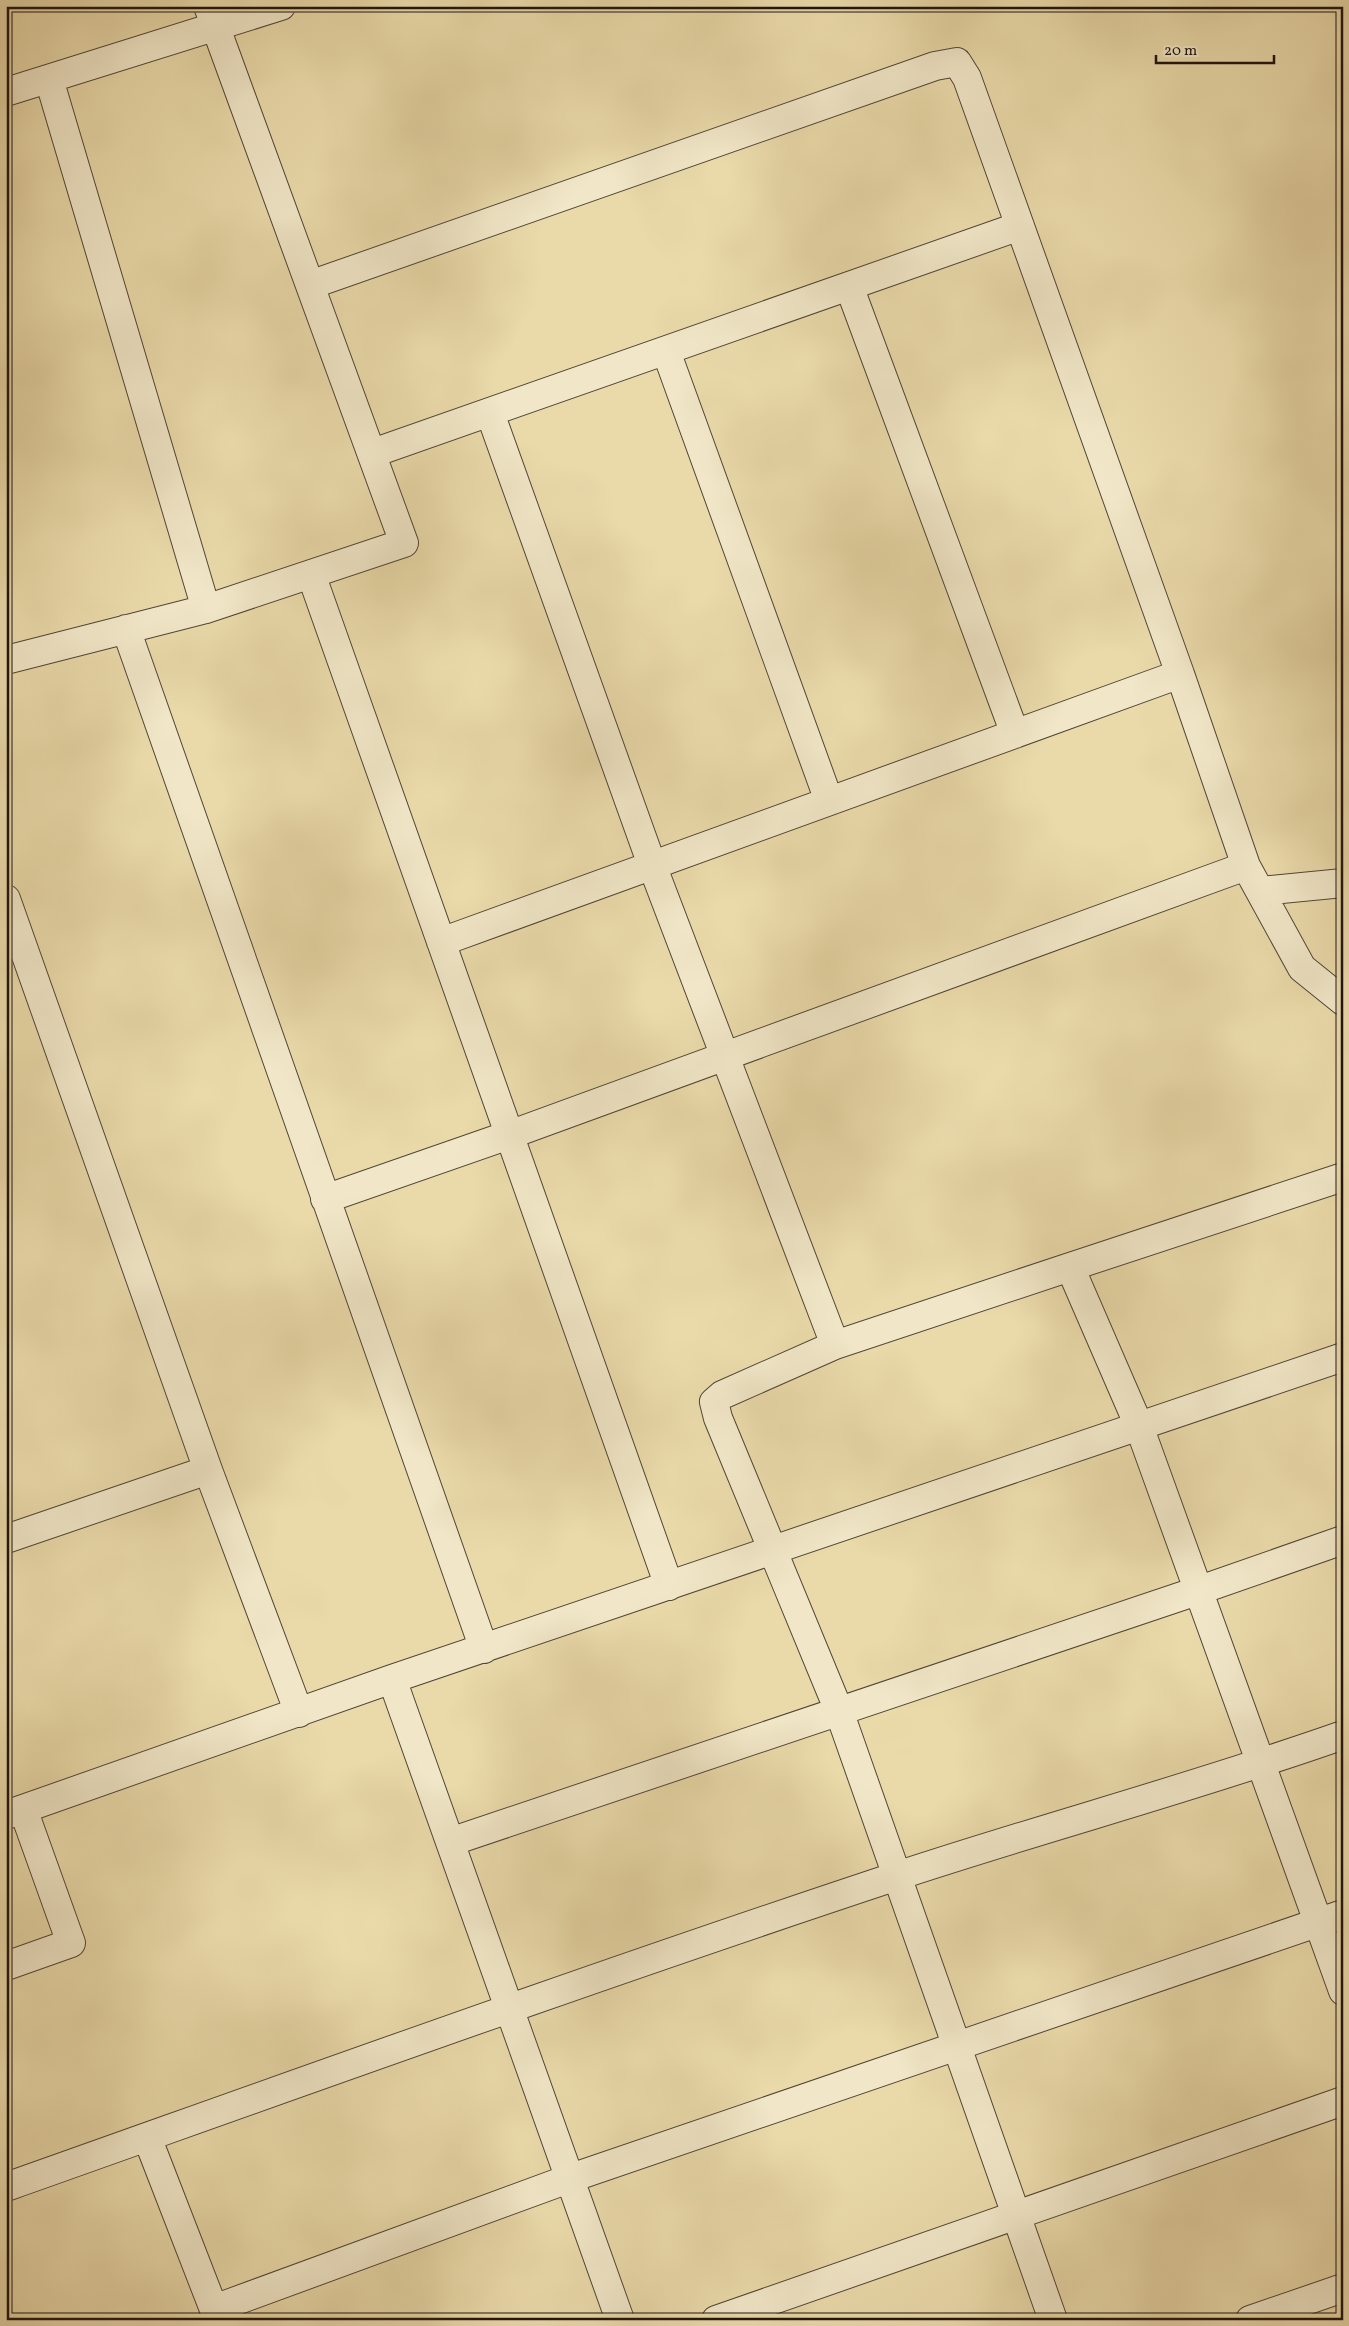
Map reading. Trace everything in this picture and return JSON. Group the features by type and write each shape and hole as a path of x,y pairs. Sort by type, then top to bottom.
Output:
{"street":[{"path":"6,92 49,79 211,17 281,6"},
{"path":"6,660 206,609 404,543 211,17"},
{"path":"310,285 935,66 957,62 967,78 1180,674 1246,866 1302,968 1343,1001"},
{"path":"49,79 206,609"},
{"path":"372,453 666,352 1020,226"},
{"path":"849,286 1015,734"},
{"path":"666,352 829,801"},
{"path":"490,413 652,865 835,1345"},
{"path":"311,574 669,1586"},
{"path":"126,629 484,1649"},
{"path":"441,942 1180,674"},
{"path":"325,1199 509,1135 1246,866"},
{"path":"1261,891 1343,883"},
{"path":"6,898 208,1470 299,1713"},
{"path":"1052,2320 839,1711 718,1418 714,1402 722,1395 835,1345 1343,1176"},
{"path":"1070,1267 1139,1426 1261,1764 1331,1918 1343,1991"},
{"path":"6,1966 71,1943 15,1812 392,1679 1343,1357"},
{"path":"6,1540 208,1470"},
{"path":"450,1842 1197,1591 1343,1540"},
{"path":"392,1679 620,2320"},
{"path":"6,2187 510,2009 898,1876 1261,1764 1343,1735"},
{"path":"147,2136 216,2314 571,2178 956,2044 1331,1918"},
{"path":"716,2320 1014,2214 1343,2101"},
{"path":"1250,2320 1343,2288"}]}
